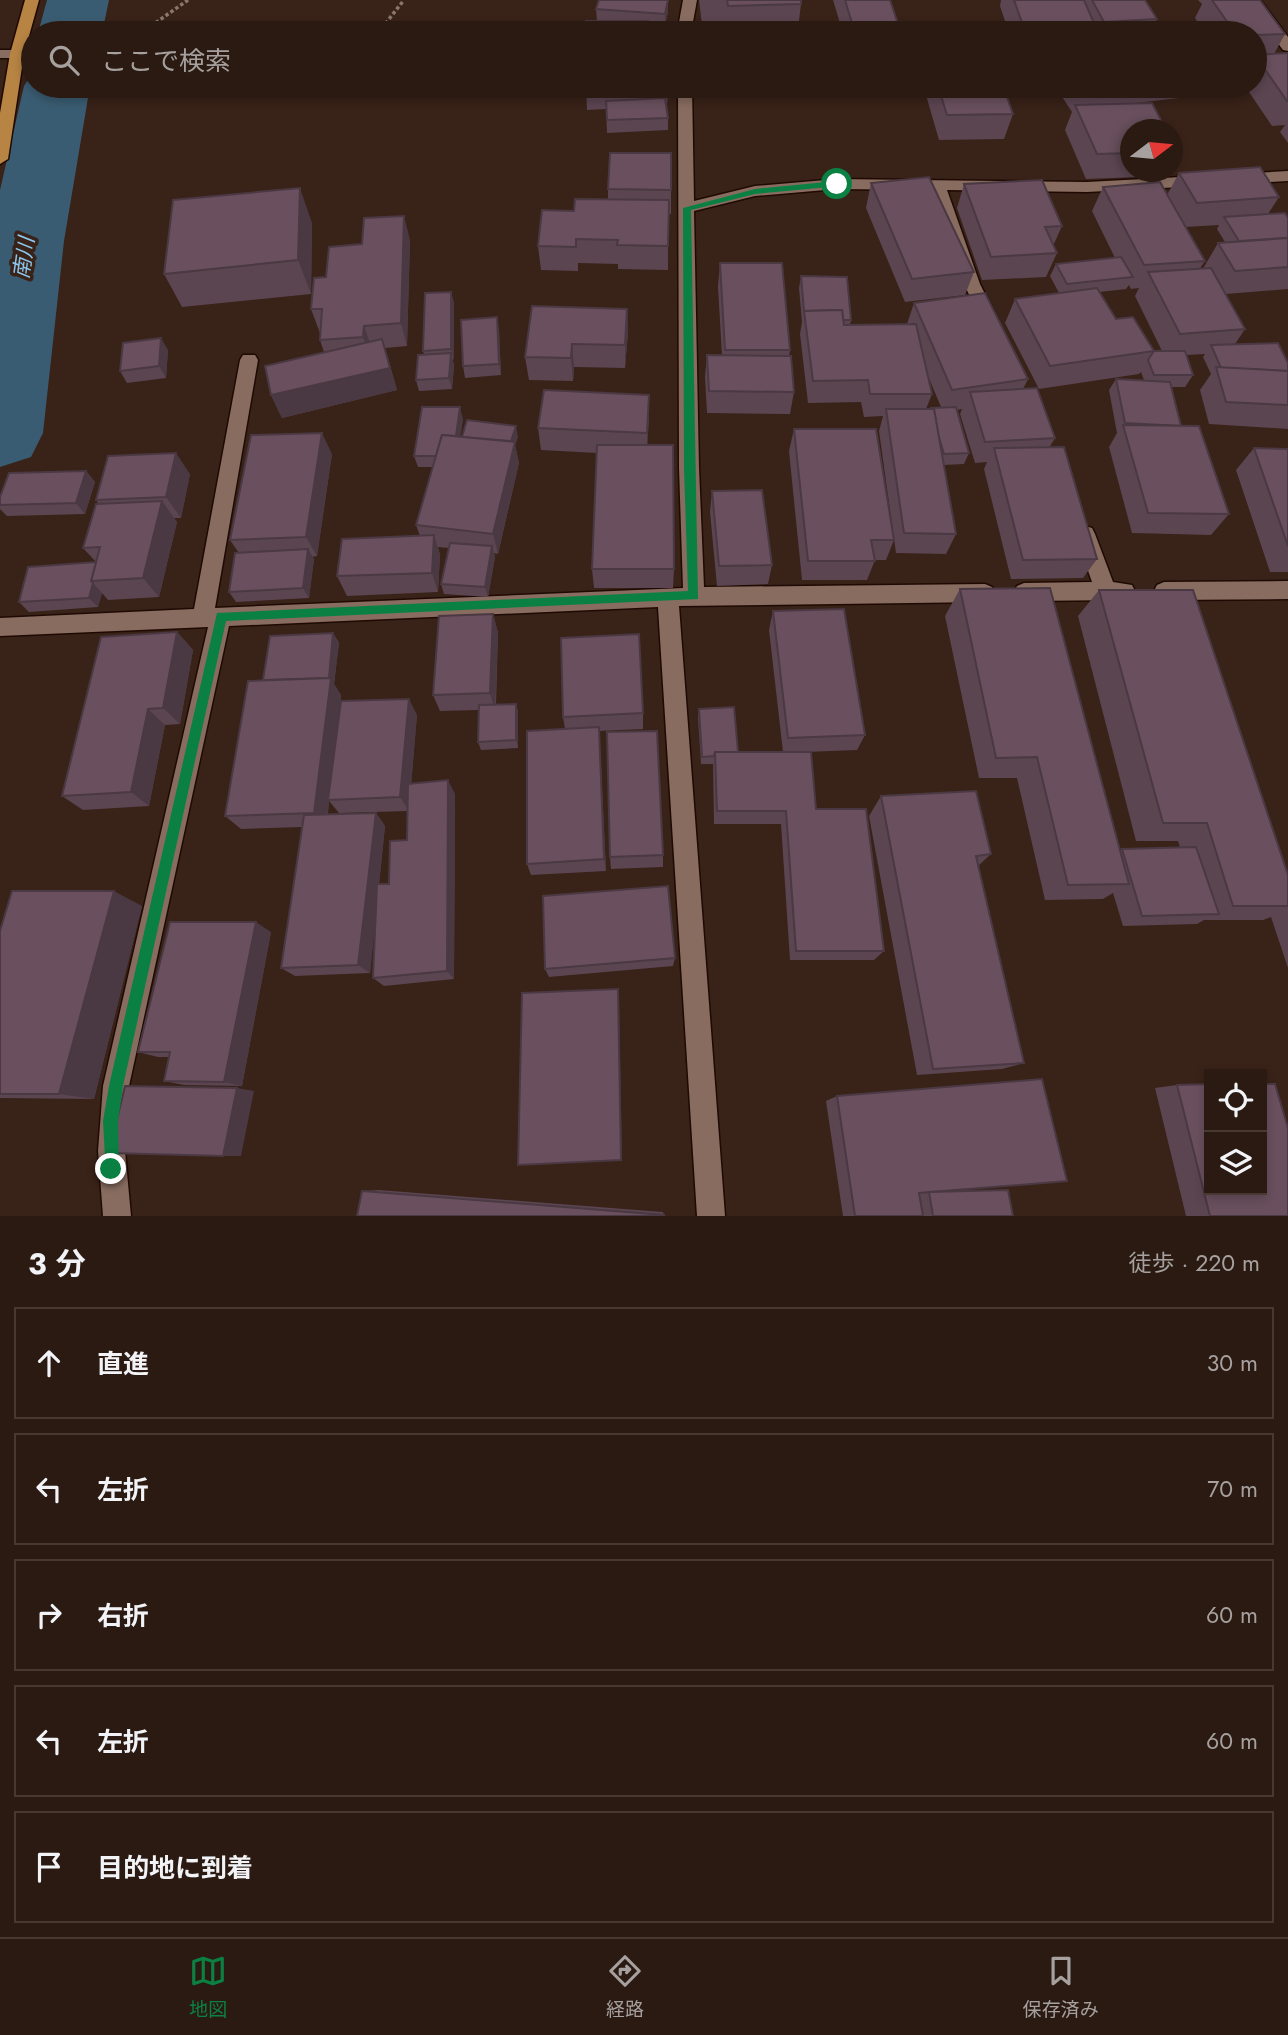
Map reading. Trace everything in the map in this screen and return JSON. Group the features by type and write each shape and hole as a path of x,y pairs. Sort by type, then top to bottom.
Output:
{"main road":[{"path":"26,21 32,0"},
{"path":"0,159 21,40"}],"street":[{"path":"686,21 690,0"},
{"path":"1253,0 1288,47"},
{"path":"0,54 17,54"},
{"path":"685,98 689,468 694,596"},
{"path":"687,208 755,191 837,184 1087,187 1288,176"},
{"path":"937,185 972,284 1000,342"},
{"path":"117,1216 111,1169 110,1121 212,617 249,360"},
{"path":"1077,513 1106,591"},
{"path":"0,627 694,596 1288,590"},
{"path":"668,597 711,1216"}],"path":[{"path":"158,21 188,0"},
{"path":"387,21 404,0"}],"building":[{"path":"599,0 668,0 665,14 596,9"},
{"path":"727,0 801,0 801,4 728,6"},
{"path":"845,0 890,0 897,21 851,21"},
{"path":"1014,0 1084,0 1093,21 1021,21"},
{"path":"1092,0 1145,0 1157,19 1122,21 1103,21"},
{"path":"1212,0 1260,0 1285,34 1267,35 1267,21 1227,21"},
{"path":"1288,53 1288,101 1267,72 1267,54"},
{"path":"665,98 668,118 607,120 606,101"},
{"path":"942,98 1007,98 1013,114 947,115"},
{"path":"1152,103 1160,119 1120,119 1120,153 1097,154 1075,105"},
{"path":"610,153 671,153 671,190 608,189"},
{"path":"1260,167 1279,197 1197,203 1183,180 1183,173"},
{"path":"929,177 974,272 912,279 871,183"},
{"path":"1042,180 1062,226 1045,227 1057,253 991,257 964,184"},
{"path":"1160,182 1205,261 1144,265 1103,187"},
{"path":"300,188 298,260 164,274 173,200"},
{"path":"575,199 669,200 668,246 617,245 618,240 576,239 576,247 538,246 542,210 574,211"},
{"path":"1285,213 1288,218 1288,238 1239,241 1224,217"},
{"path":"404,216 401,323 364,326 363,337 320,340 322,309 311,309 314,278 326,277 329,247 362,244 364,218"},
{"path":"1288,238 1288,267 1235,271 1218,243"},
{"path":"1121,257 1133,277 1067,284 1056,264"},
{"path":"720,263 782,263 790,350 725,350"},
{"path":"1211,268 1245,329 1180,334 1148,272"},
{"path":"801,276 847,277 851,320 843,320 842,310 804,311"},
{"path":"1097,288 1116,319 1133,317 1154,351 1050,366 1015,299"},
{"path":"451,292 451,349 423,351 425,293"},
{"path":"985,293 1028,379 952,390 914,303"},
{"path":"532,306 627,309 625,345 572,344 571,358 525,357"},
{"path":"842,310 844,325 916,324 932,394 870,394 868,380 813,381 804,311"},
{"path":"497,317 499,364 463,366 461,320"},
{"path":"161,338 159,366 120,371 123,343"},
{"path":"382,339 390,368 271,395 265,366"},
{"path":"1278,343 1288,363 1288,371 1221,368 1211,345"},
{"path":"1154,351 1185,351 1193,375 1154,375 1148,360"},
{"path":"451,353 449,378 416,380 418,355"},
{"path":"707,355 791,356 794,392 709,391"},
{"path":"1216,367 1288,371 1288,405 1226,402"},
{"path":"1116,379 1170,382 1181,426 1125,423"},
{"path":"1037,388 1055,438 985,442 970,392"},
{"path":"544,390 649,395 647,433 538,428"},
{"path":"422,407 460,407 456,436 442,435 436,456 414,456"},
{"path":"956,407 969,453 944,454 934,409 931,408"},
{"path":"886,409 934,409 956,534 904,533"},
{"path":"467,420 516,426 511,441 462,437"},
{"path":"1123,425 1199,426 1229,514 1148,513"},
{"path":"794,429 876,429 894,540 871,540 875,561 808,561"},
{"path":"322,433 306,537 230,540 251,435"},
{"path":"442,435 515,442 493,534 416,525"},
{"path":"597,445 673,445 674,569 592,569"},
{"path":"1064,447 1097,559 1023,560 994,448"},
{"path":"1254,448 1288,449 1288,546"},
{"path":"176,453 166,497 96,500 108,456"},
{"path":"86,471 76,503 0,505 0,497 9,473"},
{"path":"762,490 772,565 719,566 712,491"},
{"path":"162,501 143,578 91,581 100,547 83,548 96,504"},
{"path":"434,535 432,573 337,576 342,539"},
{"path":"450,543 492,546 485,587 441,584"},
{"path":"308,549 303,588 229,592 235,553"},
{"path":"96,562 89,598 19,602 28,567"},
{"path":"1050,588 1129,884 1068,885 1037,757 996,758 960,589"},
{"path":"1099,590 1193,590 1288,875 1288,906 1233,906 1207,823 1163,823"},
{"path":"844,609 865,735 788,738 773,611"},
{"path":"493,614 490,693 433,695 439,616"},
{"path":"177,632 163,708 148,709 131,792 62,796 101,637"},
{"path":"333,633 329,678 263,680 270,636"},
{"path":"639,634 643,713 563,717 561,638"},
{"path":"331,678 314,813 225,816 248,681"},
{"path":"409,699 400,797 328,800 341,701"},
{"path":"516,704 516,740 478,742 479,705"},
{"path":"734,707 738,752 715,752 714,756 702,757 699,709"},
{"path":"599,727 604,859 527,864 527,731"},
{"path":"657,731 663,855 610,857 607,732"},
{"path":"715,752 811,752 816,809 866,809 884,951 796,951 786,811 717,811"},
{"path":"448,780 447,971 373,978 377,884 389,884 390,841 407,840 408,784"},
{"path":"976,791 991,854 976,856 1024,1063 933,1069 881,796"},
{"path":"376,813 358,965 281,968 304,815"},
{"path":"1196,847 1219,914 1142,916 1122,849"},
{"path":"668,886 675,958 545,969 543,896"},
{"path":"12,891 114,891 59,1094 0,1094 0,931"},
{"path":"170,922 256,922 224,1082 164,1081 170,1052 138,1052"},
{"path":"618,989 621,1160 518,1165 522,993"},
{"path":"1042,1079 1067,1181 919,1193 923,1216 855,1216 837,1096"},
{"path":"1204,1084 1204,1192 1177,1085"},
{"path":"1267,1084 1275,1084 1288,1128 1288,1216 1210,1216 1205,1195 1267,1195"},
{"path":"125,1086 237,1088 223,1156 109,1153"},
{"path":"1008,1190 1013,1216 933,1216 929,1192"},
{"path":"362,1191 664,1215 664,1216 357,1216"}],"waterway":[{"name":"南川","path":"73,21 78,0"},
{"name":"南川","path":"0,433 26,241 55,98"}],"route":[{"path":"111,1169 110,1121 116,1086 221,616 694,596 689,468 687,208 755,191 837,184"}]}
